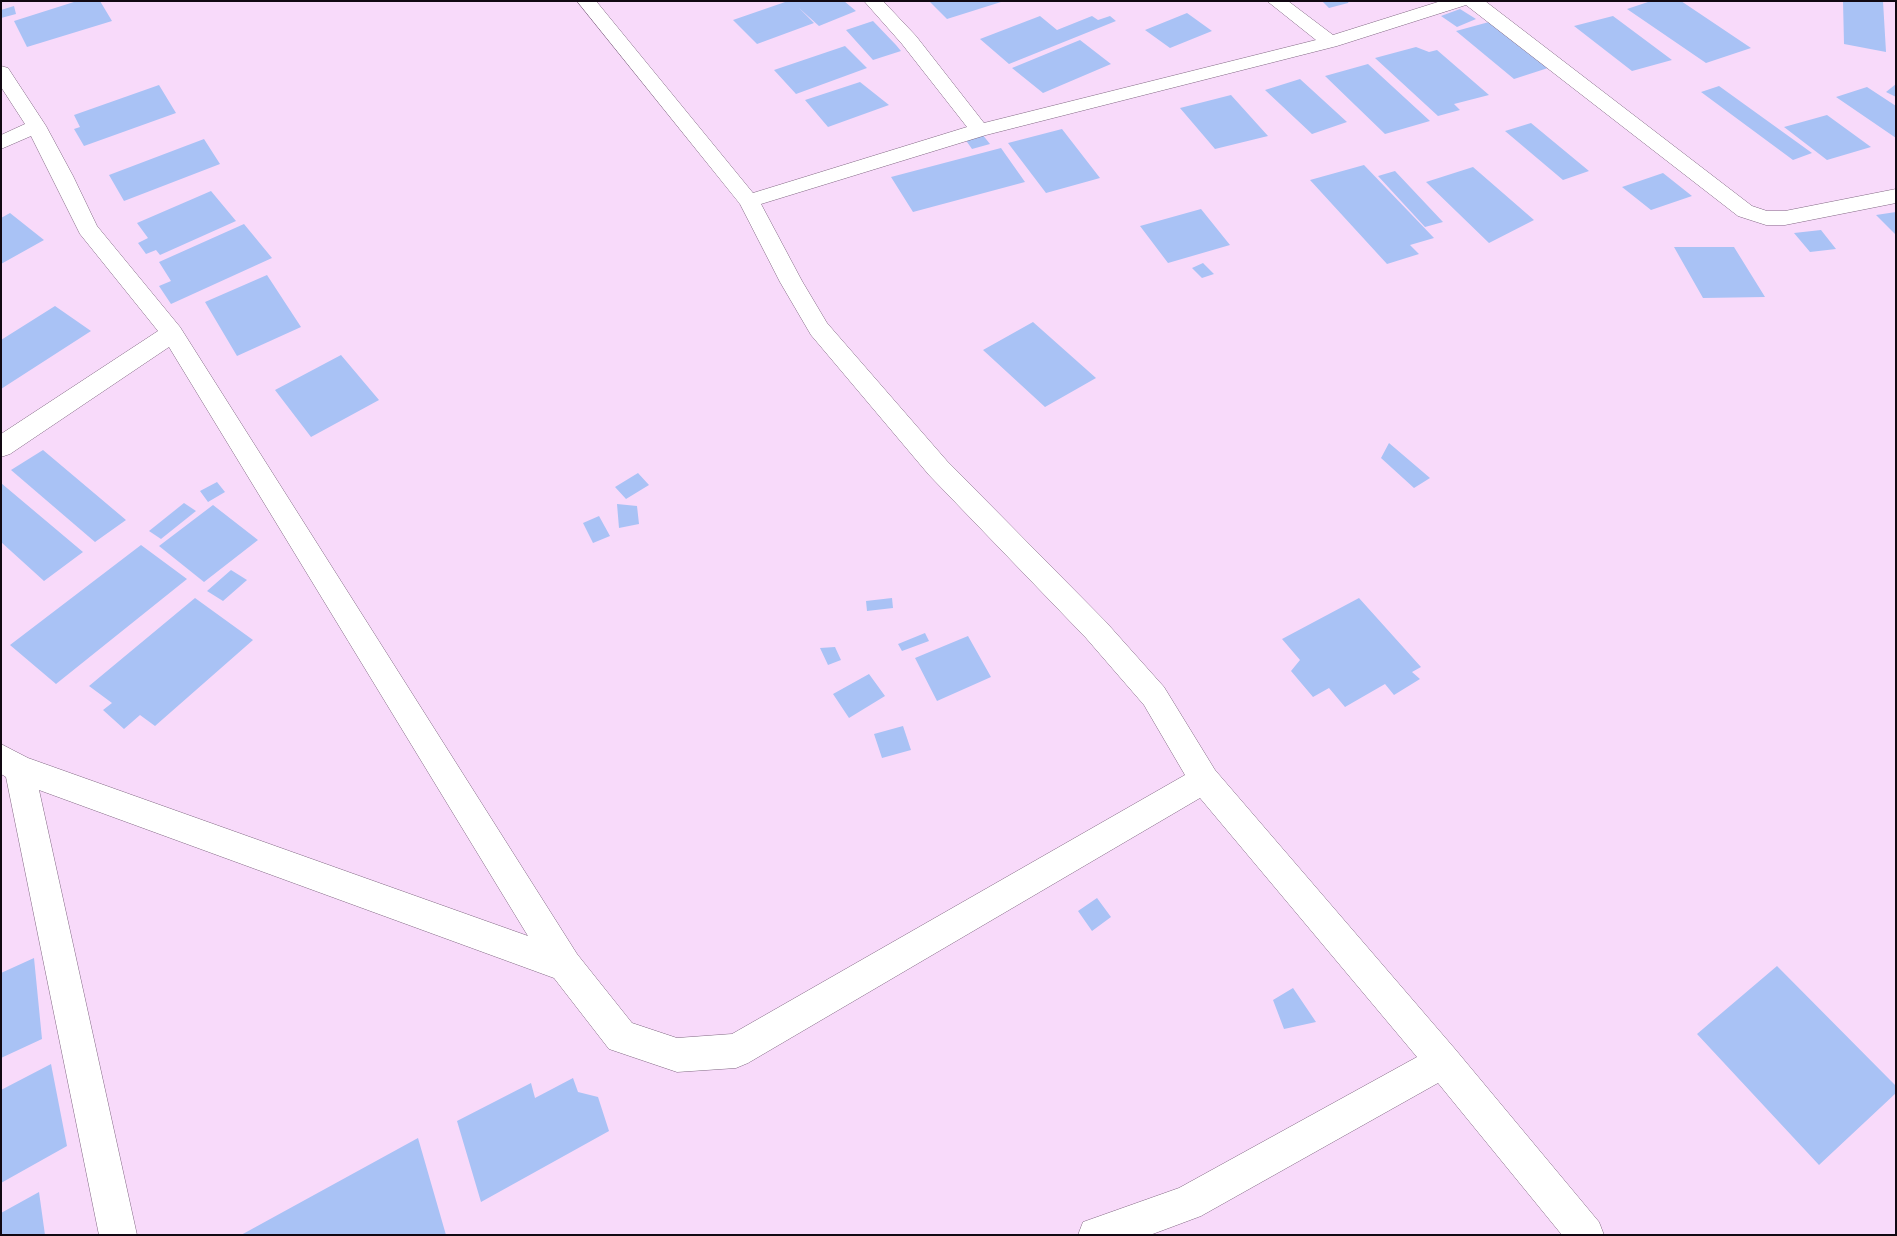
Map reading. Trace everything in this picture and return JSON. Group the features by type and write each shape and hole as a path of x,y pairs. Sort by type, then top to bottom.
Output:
{"street":[{"path":"586,1 749,201 791,282 819,329 938,468 1096,630 1154,696 1204,780 1443,1061 1586,1235"},
{"path":"873,1 909,40 979,130"},
{"path":"1276,1 1330,42"},
{"path":"749,201 979,130 1330,42 1460,1"},
{"path":"1473,1 1745,211 1766,218 1785,218 1896,196"},
{"path":"1,72 36,126 63,176 88,229 172,333 565,966 621,1037 677,1055 736,1051 1204,780"},
{"path":"1,143 36,126"},
{"path":"1,447 172,333"},
{"path":"10,764 565,966"},
{"path":"10,764 118,1235"},
{"path":"1096,1235 1188,1203 1443,1061"}],"building":[{"path":"77,1 100,1 112,21 27,47 14,21"},
{"path":"788,1 844,1 856,11 819,26 799,8 814,23 757,44 733,20"},
{"path":"929,1 1001,1 1001,2 947,19"},
{"path":"1322,1 1349,1 1348,3 1329,8"},
{"path":"1651,1 1681,1 1751,48 1706,63 1627,9"},
{"path":"1843,1 1883,1 1886,52 1844,44"},
{"path":"14,6 16,14 1,18 1,10"},
{"path":"1460,9 1476,19 1457,27 1441,16"},
{"path":"1187,13 1212,31 1170,48 1145,30"},
{"path":"1040,16 1057,30 1092,16 1098,20 1110,16 1116,21 1009,64 980,39"},
{"path":"1613,16 1672,60 1632,71 1574,26"},
{"path":"873,21 901,51 873,60 846,30"},
{"path":"1489,22 1548,68 1514,79 1456,31"},
{"path":"1080,40 1111,64 1043,93 1012,68"},
{"path":"845,46 867,68 796,94 774,70"},
{"path":"1416,47 1429,52 1437,50 1489,95 1454,104 1460,110 1438,116 1375,58"},
{"path":"1368,64 1430,121 1385,134 1325,76"},
{"path":"1300,79 1347,122 1312,134 1265,90"},
{"path":"860,82 889,105 828,127 805,100"},
{"path":"1896,84 1896,97 1886,92"},
{"path":"159,85 176,113 84,146 74,129 80,127 74,115"},
{"path":"1719,86 1812,153 1793,160 1701,92"},
{"path":"1867,87 1896,106 1896,138 1836,97"},
{"path":"1231,95 1268,136 1215,149 1180,108"},
{"path":"1827,115 1871,147 1827,160 1784,127"},
{"path":"1531,123 1589,171 1563,180 1505,131"},
{"path":"1062,129 1100,178 1046,193 1008,143"},
{"path":"982,134 990,144 972,149 965,139"},
{"path":"204,139 220,164 124,201 109,175"},
{"path":"1001,148 1025,182 913,212 891,177"},
{"path":"1364,165 1434,238 1410,245 1419,254 1387,264 1310,180"},
{"path":"1473,167 1534,220 1489,243 1426,182"},
{"path":"1395,171 1443,222 1425,227 1378,176"},
{"path":"1663,173 1692,196 1651,210 1622,187"},
{"path":"211,191 236,221 160,255 156,250 146,254 138,243 148,238 137,223"},
{"path":"1201,209 1230,245 1168,263 1140,226"},
{"path":"1896,212 1896,235 1876,215"},
{"path":"10,213 44,240 1,264 1,218"},
{"path":"244,224 272,258 171,304 159,286 171,281 159,262"},
{"path":"1821,230 1836,249 1810,252 1794,233"},
{"path":"1674,247 1734,247 1765,297 1703,298"},
{"path":"1203,263 1214,274 1202,278 1192,268"},
{"path":"267,275 301,327 237,356 205,302"},
{"path":"55,306 91,331 1,389 1,340"},
{"path":"1033,322 1096,378 1045,407 983,350"},
{"path":"341,355 379,400 311,437 275,390"},
{"path":"1389,443 1430,478 1414,488 1381,458"},
{"path":"43,450 126,520 95,542 11,470"},
{"path":"638,473 649,485 626,499 615,487"},
{"path":"217,482 225,492 208,502 200,491"},
{"path":"1,483 83,552 44,581 1,542"},
{"path":"184,503 196,511 161,539 149,531"},
{"path":"617,504 637,506 639,524 619,528"},
{"path":"213,505 258,540 204,582 159,546"},
{"path":"599,516 610,536 593,543 583,523"},
{"path":"141,545 187,579 56,684 10,645"},
{"path":"231,570 247,580 223,601 207,591"},
{"path":"195,598 253,640 155,726 140,715 124,729 103,710 112,703 89,686"},
{"path":"892,598 893,608 867,611 866,601"},
{"path":"1359,598 1421,667 1412,672 1420,679 1394,695 1385,684 1345,707 1329,688 1313,697 1291,671 1300,660 1282,639"},
{"path":"925,633 929,641 902,651 898,644"},
{"path":"968,636 991,677 937,701 915,658"},
{"path":"835,647 841,660 828,665 820,648"},
{"path":"869,674 885,696 849,718 833,694"},
{"path":"903,726 911,750 882,758 874,734"},
{"path":"1097,898 1111,917 1092,931 1078,911"},
{"path":"34,958 42,1039 1,1058 1,973"},
{"path":"1777,966 1896,1086 1896,1093 1819,1165 1697,1034"},
{"path":"1293,988 1316,1022 1284,1029 1273,1000"},
{"path":"51,1064 67,1146 1,1183 1,1090"},
{"path":"573,1078 578,1092 598,1097 609,1131 481,1202 457,1121 531,1083 535,1098"},
{"path":"418,1138 446,1235 241,1235"},
{"path":"39,1192 45,1235 1,1235 1,1213"}]}
